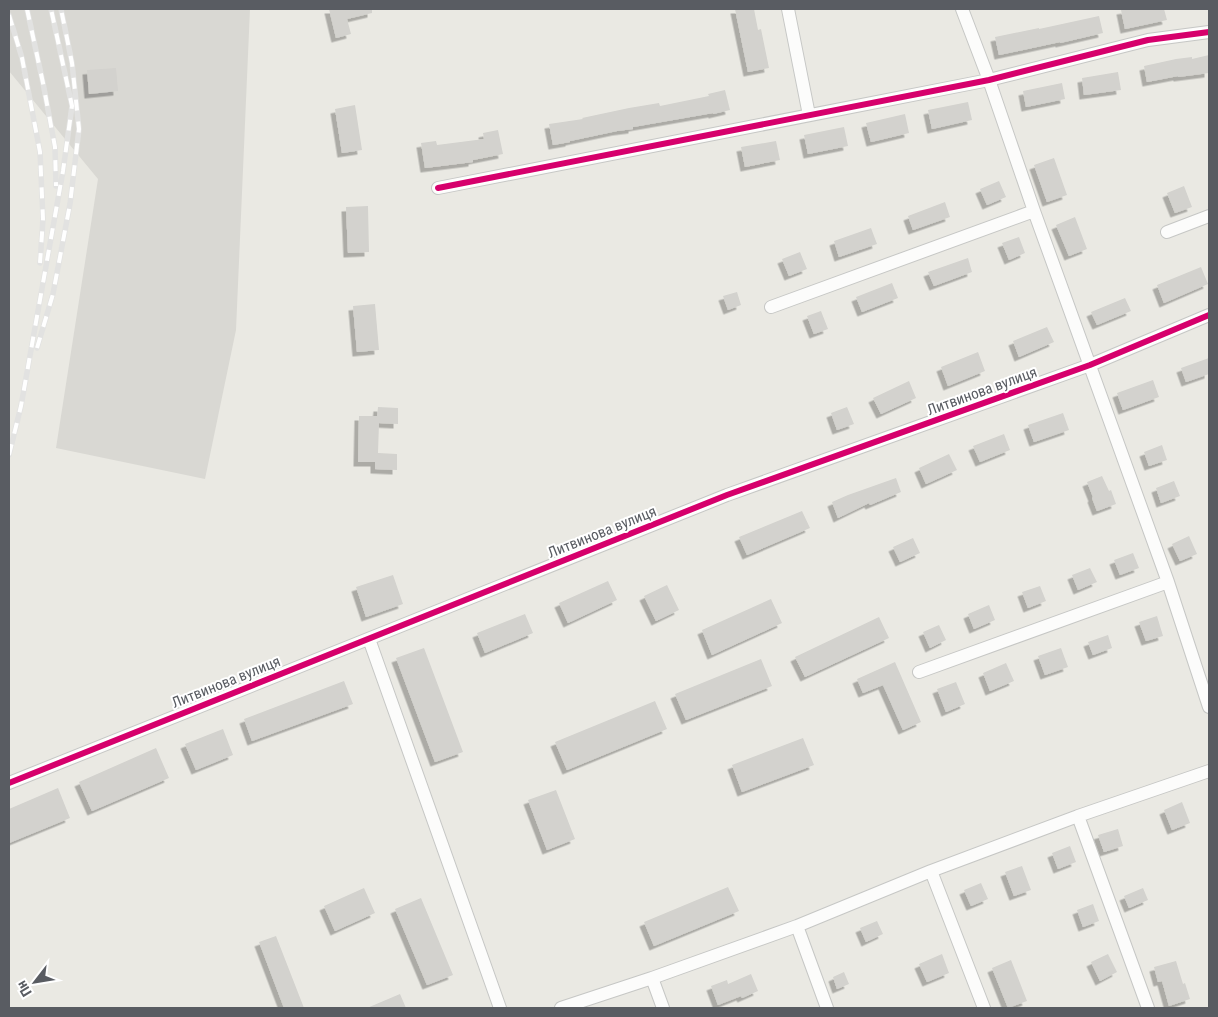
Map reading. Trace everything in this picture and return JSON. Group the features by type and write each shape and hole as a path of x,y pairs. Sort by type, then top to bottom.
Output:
{"street":[{"path":"788,9 809,116"},
{"path":"962,9 1168,582 1209,707"},
{"path":"438,188 989,80 1148,40 1209,32"},
{"path":"770,307 1034,211"},
{"path":"1167,232 1209,216"},
{"name":"Литвинова вулиця","path":"9,783 727,496 1090,365 1209,315"},
{"path":"919,672 1168,582"},
{"path":"369,639 500,1008"},
{"path":"561,1008 652,978 797,926 931,871 1078,816 1209,771"},
{"path":"1078,816 1148,1008"},
{"path":"931,871 984,1008"},
{"path":"797,926 827,1008"},
{"path":"652,978 663,1008"}],"shaded area":[{"path":"9,9 250,9 236,330 205,479 56,448 98,179 9,71"}],"building":[{"path":"329,9 372,9 372,13 347,19 351,34 336,38"},
{"path":"735,9 754,9 758,30 761,29 769,68 748,72"},
{"path":"1164,9 1167,20 1125,29 1121,10"},
{"path":"1099,16 1103,33 999,55 995,37"},
{"path":"1209,55 1209,73 1147,82 1144,66 1176,59 1192,57 1192,59"},
{"path":"116,68 118,91 89,94 87,70"},
{"path":"1118,72 1121,90 1084,95 1082,78"},
{"path":"1062,83 1065,99 1026,107 1023,91"},
{"path":"725,90 730,110 633,127 633,129 553,145 549,124 659,103 660,106 709,96 708,94"},
{"path":"968,102 972,120 932,129 928,110"},
{"path":"355,105 362,150 342,153 335,109"},
{"path":"905,114 909,133 871,142 866,123"},
{"path":"844,127 848,146 808,154 804,135"},
{"path":"498,130 503,154 473,160 473,162 425,168 421,143 436,141 437,145 484,139 483,133"},
{"path":"776,141 780,160 745,167 741,147"},
{"path":"1054,158 1067,195 1047,202 1034,165"},
{"path":"999,181 1006,197 987,205 980,189"},
{"path":"1184,186 1192,207 1175,213 1167,193"},
{"path":"945,202 950,217 913,230 908,216"},
{"path":"368,206 369,252 348,253 346,207"},
{"path":"1075,217 1087,249 1069,256 1056,225"},
{"path":"871,228 877,244 839,257 834,241"},
{"path":"1019,237 1025,253 1009,260 1002,243"},
{"path":"800,252 807,269 789,276 782,259"},
{"path":"968,258 972,272 934,286 928,272"},
{"path":"1201,267 1208,284 1164,303 1157,285"},
{"path":"892,283 898,298 862,312 856,297"},
{"path":"737,292 741,305 728,310 723,296"},
{"path":"1125,298 1131,311 1097,325 1091,312"},
{"path":"375,304 379,350 357,352 353,306"},
{"path":"821,311 828,329 814,334 807,316"},
{"path":"1047,327 1054,342 1019,357 1013,341"},
{"path":"978,352 985,371 948,386 941,367"},
{"path":"1209,358 1209,374 1186,382 1181,368"},
{"path":"1153,380 1159,397 1123,410 1117,393"},
{"path":"909,381 916,398 881,414 873,398"},
{"path":"378,407 398,408 398,424 379,423 378,453 397,454 397,470 375,469 375,462 358,462 359,416 377,416"},
{"path":"847,407 854,424 837,430 831,413"},
{"path":"1063,413 1069,430 1034,442 1028,425"},
{"path":"1004,434 1010,450 980,462 973,446"},
{"path":"1162,445 1167,460 1149,466 1144,452"},
{"path":"949,454 957,470 926,484 919,468"},
{"path":"1102,476 1109,491 1111,490 1116,504 1097,511 1087,482"},
{"path":"896,478 901,492 870,505 869,503 838,518 832,502"},
{"path":"1174,481 1180,496 1161,503 1156,488"},
{"path":"802,511 810,528 747,555 739,537"},
{"path":"1189,536 1197,554 1180,561 1172,544"},
{"path":"913,538 920,553 900,562 893,547"},
{"path":"1133,553 1139,568 1120,575 1114,560"},
{"path":"1090,568 1097,582 1078,590 1072,575"},
{"path":"393,575 403,604 366,617 356,587"},
{"path":"608,581 617,600 568,623 559,603"},
{"path":"667,585 679,610 656,621 644,596"},
{"path":"1040,586 1046,601 1028,608 1022,592"},
{"path":"771,599 782,623 712,655 702,630"},
{"path":"989,605 995,620 974,629 968,614"},
{"path":"525,614 533,633 485,653 477,633"},
{"path":"1157,616 1163,636 1146,641 1139,622"},
{"path":"879,617 889,638 805,677 795,657"},
{"path":"939,625 946,640 930,648 923,632"},
{"path":"1108,635 1112,648 1093,655 1088,642"},
{"path":"424,648 463,752 435,762 396,658"},
{"path":"1061,648 1068,667 1045,675 1038,656"},
{"path":"761,659 772,686 686,720 675,694"},
{"path":"895,662 921,722 903,730 883,685 863,693 857,679"},
{"path":"1006,663 1014,681 990,691 983,673"},
{"path":"344,681 353,704 252,741 244,719"},
{"path":"956,682 965,704 946,712 937,689"},
{"path":"655,701 667,729 567,770 555,742"},
{"path":"223,729 233,755 196,770 185,744"},
{"path":"803,738 814,765 742,792 732,765"},
{"path":"156,748 169,778 92,811 79,782"},
{"path":"58,788 70,818 9,843 9,809"},
{"path":"556,790 575,839 547,850 528,800"},
{"path":"1182,802 1190,823 1172,830 1164,810"},
{"path":"1118,829 1123,846 1104,852 1098,835"},
{"path":"1070,846 1076,862 1058,869 1052,853"},
{"path":"1022,866 1031,890 1014,896 1005,872"},
{"path":"981,883 988,899 971,906 964,890"},
{"path":"728,887 739,911 654,946 644,922"},
{"path":"364,888 375,913 335,931 324,906"},
{"path":"1143,888 1148,900 1129,908 1124,896"},
{"path":"421,898 453,975 427,985 395,909"},
{"path":"1093,904 1099,921 1083,927 1077,910"},
{"path":"877,921 883,934 866,942 860,928"},
{"path":"276,936 304,1008 284,1008 259,942"},
{"path":"942,954 949,973 927,982 919,964"},
{"path":"1108,954 1117,972 1100,981 1091,962"},
{"path":"1011,960 1027,1001 1008,1008 992,968"},
{"path":"1176,961 1190,999 1169,1006 1162,981 1158,982 1154,967"},
{"path":"844,972 849,984 837,989 833,977"},
{"path":"751,974 758,991 718,1005 711,986 727,980 728,984"},
{"path":"400,994 406,1008 367,1008"}],"railway":[{"path":"27,9 55,147 56,186"},
{"path":"9,455 21,406 63,171 72,106 51,9"},
{"path":"37,348 53,294 70,204 79,129 72,63 61,9"},
{"path":"9,15 22,58 40,152 43,219 40,263"}],"cycle path":[{"path":"438,188 989,80 1148,40 1209,32"},
{"path":"9,783 727,495 1090,365 1209,315"}]}
